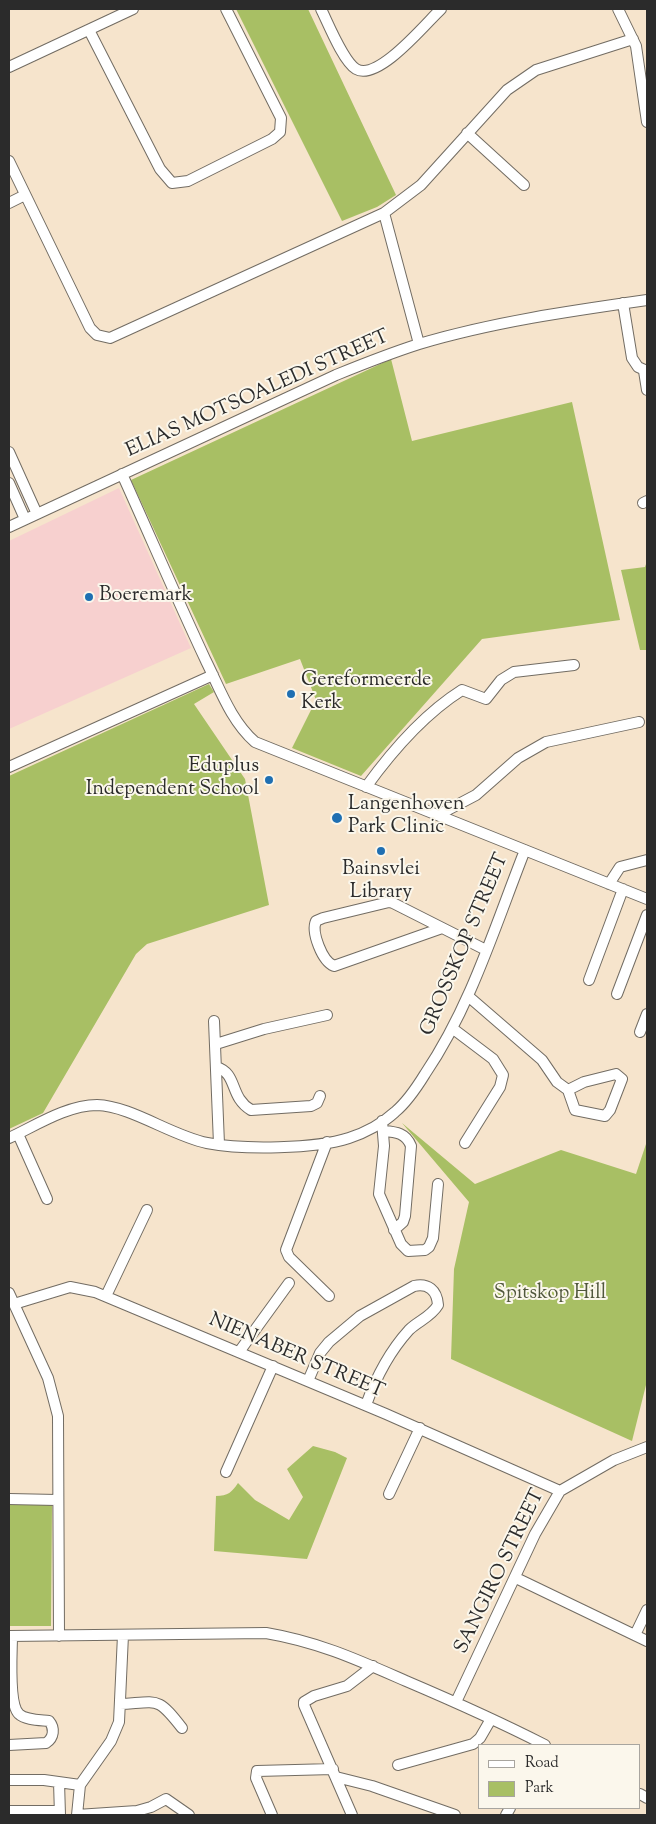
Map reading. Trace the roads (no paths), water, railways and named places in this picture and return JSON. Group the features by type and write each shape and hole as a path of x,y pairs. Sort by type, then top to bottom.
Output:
{"street":[{"path":"9,67 133,9"},
{"path":"88,30 160,169 172,183 178,183 188,181 239,156 272,139 280,132 281,118 226,9"},
{"path":"321,9 346,58 354,68 365,71 375,69 391,59 440,9"},
{"path":"618,9 633,39 637,53 647,122"},
{"path":"9,161 79,309 90,328 104,338 122,334 192,299 384,213 421,185 507,90 528,75 633,39"},
{"path":"467,133 524,185"},
{"path":"9,203 25,195"},
{"path":"384,213 419,344"},
{"name":"ELIAS MOTSOALEDI STREET","path":"10,526 336,375 419,344 531,317 647,300"},
{"path":"623,303 632,358 638,367 646,371 647,390"},
{"path":"9,452 37,514"},
{"path":"122,474 213,675 241,728 255,742 647,899"},
{"path":"9,483 25,519"},
{"path":"27,490 38,502 52,506"},
{"path":"10,526 17,514 17,499"},
{"path":"366,787 382,764 404,740 462,690 486,699 502,680 511,673 574,665"},
{"path":"9,767 213,675"},
{"path":"438,814 476,795 518,758 546,742 640,722"},
{"name":"GROSSKOP STREET","path":"13,1136 71,1110 98,1105 120,1110 172,1132 206,1143 250,1147 327,1142 350,1138 383,1126 406,1100 434,1061 452,1028 468,996 525,850"},
{"path":"609,884 620,867 647,860"},
{"path":"589,980 623,889"},
{"path":"442,928 334,966 328,963 324,957 314,924 323,918 389,902 442,928 486,950"},
{"path":"617,994 647,915"},
{"path":"468,996 542,1060 557,1082 568,1090 572,1106 577,1111 603,1117 610,1110 622,1080 616,1074 584,1082 568,1090"},
{"path":"640,1032 647,1014"},
{"path":"216,1044 264,1029 327,1015"},
{"path":"214,1021 219,1144"},
{"path":"452,1028 492,1059 503,1075 500,1087 465,1142"},
{"path":"216,1067 222,1068 229,1075 236,1097 251,1110 310,1106 317,1102 320,1096"},
{"path":"394,1230 403,1222 405,1216 411,1146 405,1137 383,1126 379,1194 394,1230 403,1247 408,1251 421,1251 429,1247 433,1238 438,1184"},
{"path":"13,1136 46,1198"},
{"path":"327,1142 286,1250 289,1257 328,1296"},
{"path":"106,1296 147,1210"},
{"path":"239,1352 289,1283"},
{"path":"308,1381 320,1353 347,1326 414,1286 422,1284 428,1286 434,1292 438,1305 432,1313 407,1331 372,1387 366,1405"},
{"name":"NIENABER STREET","path":"14,1304 70,1287 84,1288 420,1428 560,1491"},
{"path":"9,1293 44,1368 55,1398 58,1416 59,1636"},
{"path":"226,1472 273,1366"},
{"path":"389,1494 420,1428"},
{"name":"SANGIRO STREET","path":"456,1702 516,1578 534,1534 560,1491 614,1460 647,1447"},
{"path":"9,1499 57,1500"},
{"path":"516,1578 647,1641"},
{"path":"636,1635 647,1610"},
{"path":"9,1745 46,1743 52,1738 53,1728 50,1721 23,1717 16,1711 13,1700 10,1636 266,1634 294,1638 332,1648 456,1702 542,1744"},
{"path":"122,1635 120,1704 116,1732 80,1785 77,1815 137,1810 150,1807 166,1799 189,1815"},
{"path":"352,1815 305,1710 304,1702 314,1696 346,1686 372,1666"},
{"path":"120,1704 157,1702 166,1708 182,1728"},
{"path":"398,1765 473,1744 480,1738 491,1719"},
{"path":"272,1815 256,1778 257,1772 334,1773 455,1815"},
{"path":"9,1780 59,1782 80,1785"},
{"path":"9,1811 60,1813 59,1782"}],"place":[{"name":"Boeremark","path":"89,597"},
{"name":"Gereformeerde Kerk","path":"291,694"},
{"name":"Eduplus Independent School","path":"269,780"},
{"name":"Langenhoven Park Clinic","path":"337,818"},
{"name":"Bainsvlei Library","path":"381,851"}],"park label":[{"name":"Spitskop Hill","path":"550,1295"}]}
